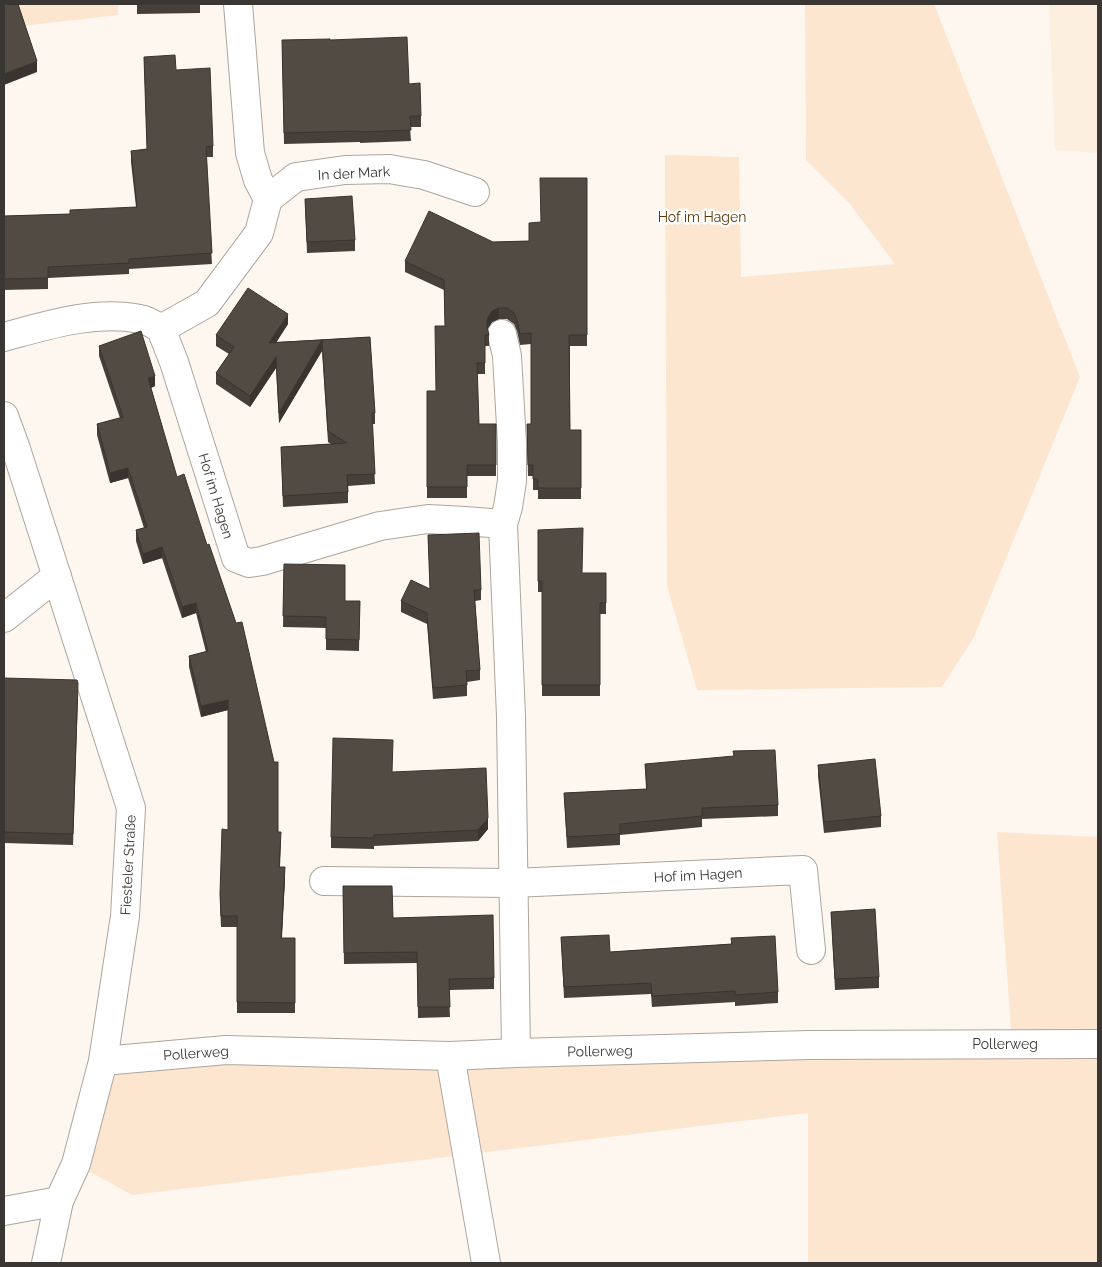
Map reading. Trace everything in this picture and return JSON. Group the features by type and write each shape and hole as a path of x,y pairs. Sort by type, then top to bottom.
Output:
{"street":[{"path":"4,337 52,323 109,316 142,319 161,329 207,303 259,234 268,199 258,180 250,153 238,4"},
{"name":"In der Mark","path":"268,199 296,177 346,170 372,169 389,169 424,175 475,192"},
{"name":"Hof im Hagen","path":"161,329 174,362 236,558 249,563 262,561 390,524 428,520 503,524"},
{"path":"502,334 506,356 512,443 512,481 503,524 511,717 516,1053"},
{"name":"Fiesteler Straße","path":"4,416 131,808 125,916 103,1061 76,1164 59,1200 46,1263"},
{"path":"4,618 57,576"},
{"name":"Hof im Hagen","path":"324,881 513,883 803,870 811,950"},
{"name":"Pollerweg","path":"103,1061 226,1050 450,1056 808,1045 1098,1044"},
{"path":"450,1056 486,1263"},
{"path":"4,1212 59,1200"}],"shaded area":[{"path":"1049,4 1098,4 1098,153 1055,150"}],"green space":[{"path":"4,4 118,4 118,15 4,28"},
{"path":"805,4 934,4 1080,377 974,637 942,687 697,690 667,586 665,155 739,157 741,277 895,264 849,203 806,160"},
{"path":"997,832 1098,837 1098,1263 808,1263 808,1113 132,1195 76,1164 103,1061 1012,1044"}],"building":[{"path":"4,4 18,4 37,61 4,74"},
{"path":"407,37 409,84 420,83 421,116 410,116 411,130 284,133 282,40"},
{"path":"175,55 176,70 210,68 213,146 206,147 212,253 129,259 129,263 48,267 48,278 4,279 4,216 70,214 70,210 137,207 131,151 147,149 144,57"},
{"path":"540,178 587,178 587,335 569,335 570,430 581,430 581,488 538,488 538,479 533,479 533,465 528,465 527,424 531,424 531,333 520,334 514,313 507,308 499,308 492,311 487,319 489,335 485,335 485,363 477,363 479,424 496,424 496,465 467,465 467,487 427,487 427,391 436,391 435,326 445,326 444,280 405,261 429,211 493,242 529,241 529,223 541,222"},
{"path":"352,196 355,240 307,242 305,199"},
{"path":"248,288 288,314 269,343 370,337 375,413 372,413 375,474 347,475 348,492 283,496 281,447 347,443 328,431 322,340 279,413 276,357 250,396 216,373 234,347 216,335"},
{"path":"141,331 155,376 148,378 177,477 184,474 207,545 209,544 236,623 242,622 274,762 278,762 278,832 281,832 279,867 285,867 281,938 295,938 295,1003 237,1002 237,916 221,916 220,894 222,829 228,830 228,700 201,706 189,656 208,651 196,603 182,607 162,547 143,554 136,530 147,527 128,468 110,473 97,424 123,417 99,346"},
{"path":"583,528 582,573 606,573 606,603 600,603 600,685 542,685 542,581 538,581 538,530"},
{"path":"479,533 481,590 474,590 480,670 466,671 467,685 433,688 427,613 401,601 411,580 430,589 428,535"},
{"path":"284,564 345,565 345,601 360,601 359,640 326,639 326,617 283,616"},
{"path":"4,678 77,680 73,834 4,832"},
{"path":"333,738 393,740 392,772 486,768 488,818 478,830 374,835 374,838 331,837"},
{"path":"775,750 778,805 702,808 702,816 620,824 620,834 567,837 564,793 647,789 645,764 734,756 733,751"},
{"path":"875,759 881,816 824,822 818,765"},
{"path":"343,886 392,886 393,918 493,915 494,978 449,979 450,1007 418,1007 417,952 344,953"},
{"path":"875,909 879,977 835,979 831,912"},
{"path":"609,935 610,952 732,944 731,938 775,936 778,992 735,995 735,991 652,996 651,983 564,987 561,937"}]}
